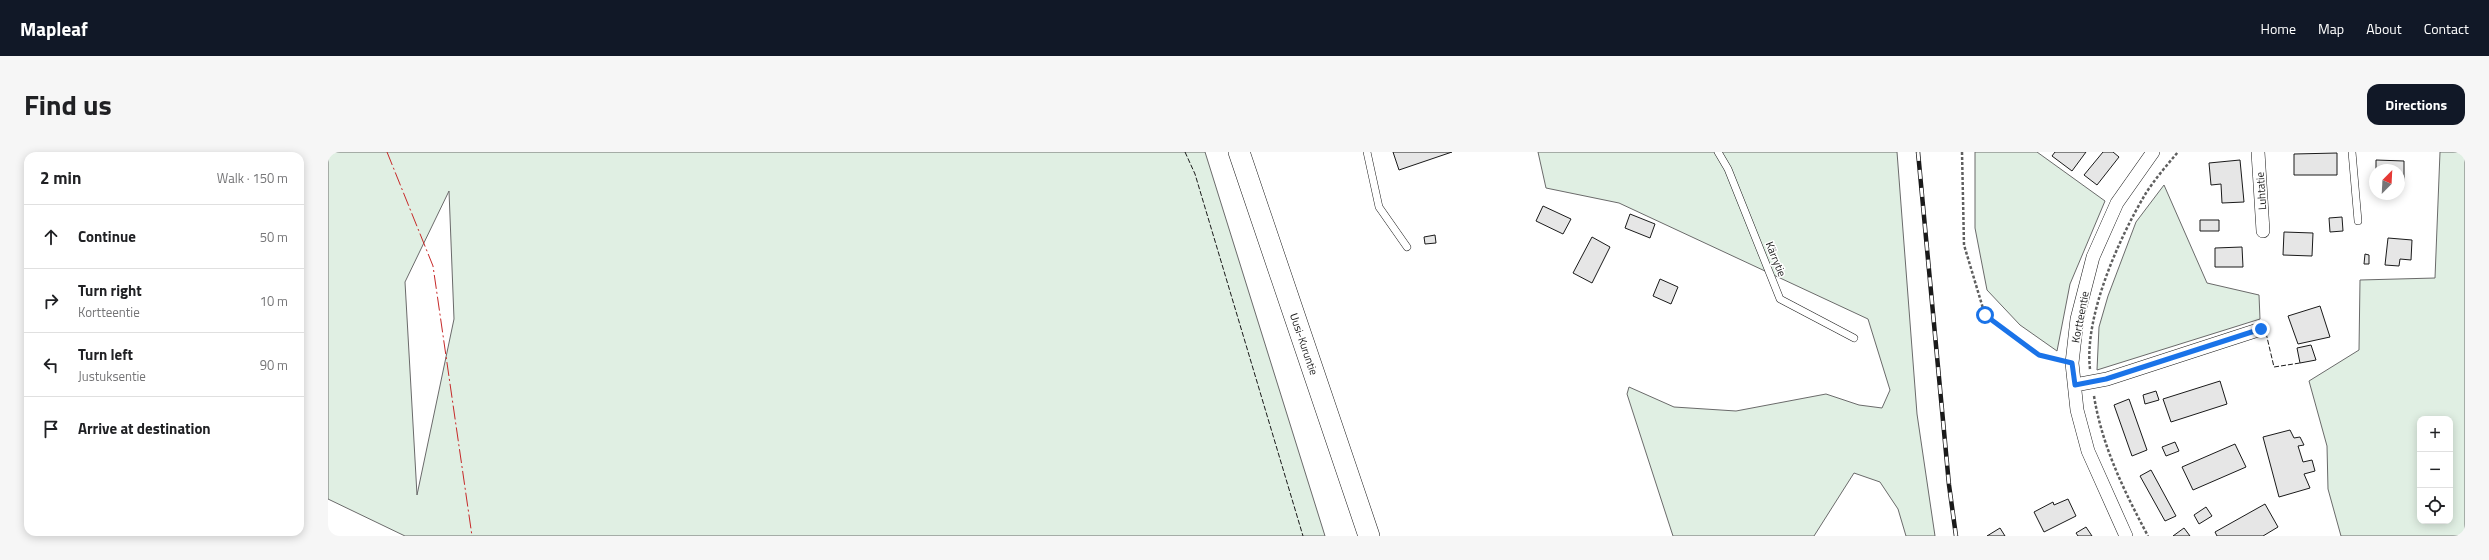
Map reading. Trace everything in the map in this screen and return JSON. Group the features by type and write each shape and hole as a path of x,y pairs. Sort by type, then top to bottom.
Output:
{"main road":[{"name":"Uusi-Kuruntie","path":"1239,152 1369,536"}],"street":[{"name":"Kortteentie","path":"2126,536 2088,451 2077,410 2072,363 2077,319 2093,257 2117,203 2152,152"},
{"name":"Luhtatie","path":"2258,152 2263,231"},
{"path":"2075,385 2106,379 2261,329"}],"lane":[{"path":"1367,152 1379,207 1407,247"},
{"name":"Kärrytie","path":"1718,152 1728,169 1780,299 1854,338"},
{"path":"2352,152 2358,221"}],"path":[{"path":"1962,152 1964,245 1985,315 2039,355 2072,363"},
{"path":"2148,536 2124,491 2098,423 2090,363 2091,337 2097,304 2114,258 2146,193 2178,152"}],"green space":[{"path":"328,152 1205,152 1325,536 405,536 328,499","holes":["449,191 454,319 417,495 405,282"]},
{"path":"1538,152 1897,152 1917,414 1935,536 1906,536 1898,509 1880,482 1854,473 1814,536 1673,536 1627,394 1629,387 1674,407 1736,411 1826,394 1859,405 1882,408 1890,390 1868,319 1619,203 1546,188"},
{"path":"1975,152 2037,152 2105,201 2070,284 2057,351 2020,325 1987,290 1975,228"},
{"path":"2440,152 2465,152 2465,536 2341,536 2328,489 2327,446 2309,381 2359,350 2360,280 2435,278"},
{"path":"2164,185 2207,283 2259,295 2260,319 2097,370 2099,327 2108,296 2136,222"}],"building":[{"path":"1393,152 1452,152 1399,170"},
{"path":"2055,152 2086,152 2072,171 2052,156"},
{"path":"2103,152 2113,152 2119,157 2097,185 2084,175"},
{"path":"2337,153 2337,175 2294,175 2294,154"},
{"path":"2240,160 2244,202 2222,203 2221,184 2211,185 2209,163"},
{"path":"2376,160 2404,161 2404,164 2376,164"},
{"path":"1543,206 1571,219 1563,234 1536,221"},
{"path":"1630,214 1655,224 1650,238 1625,228"},
{"path":"2342,217 2343,231 2330,232 2329,218"},
{"path":"2200,220 2219,220 2219,231 2200,231"},
{"path":"2284,232 2313,233 2312,256 2283,255"},
{"path":"1435,235 1436,243 1425,244 1424,237"},
{"path":"1592,237 1610,247 1592,283 1573,273"},
{"path":"2388,238 2412,240 2411,260 2400,259 2399,266 2385,265"},
{"path":"2242,247 2243,267 2215,267 2215,248"},
{"path":"2365,254 2369,255 2369,264 2364,264"},
{"path":"1660,279 1678,287 1671,304 1653,296"},
{"path":"2320,306 2330,337 2298,344 2288,316"},
{"path":"2311,345 2316,360 2300,363 2297,348"},
{"path":"2220,381 2227,404 2171,422 2163,399"},
{"path":"2156,391 2159,400 2145,404 2143,395"},
{"path":"2129,399 2147,450 2132,456 2114,405"},
{"path":"2290,430 2294,438 2300,437 2304,445 2298,446 2303,462 2312,460 2315,471 2304,474 2310,488 2279,497 2263,437"},
{"path":"2175,442 2179,451 2166,456 2162,447"},
{"path":"2235,444 2246,467 2193,490 2182,467"},
{"path":"2151,470 2176,516 2165,521 2140,476"},
{"path":"2068,499 2076,516 2044,532 2034,512 2053,502 2054,505"},
{"path":"2265,504 2278,527 2263,536 2217,536 2215,532"},
{"path":"2206,507 2212,516 2199,524 2194,515"},
{"path":"2086,527 2092,536 2078,536 2076,533"},
{"path":"2000,528 2005,536 1987,536"},
{"path":"2184,528 2190,536 2173,536"}],"railway":[{"path":"1918,152 1949,485 1956,536"}],"fence":[{"path":"1185,152 1195,174 1303,536"},
{"path":"2266,333 2274,367 2300,363"}],"power":[{"path":"387,152 433,266 472,536"}],"route":[{"path":"1985,315 2039,355 2072,363 2075,385 2106,379 2261,329"}]}
